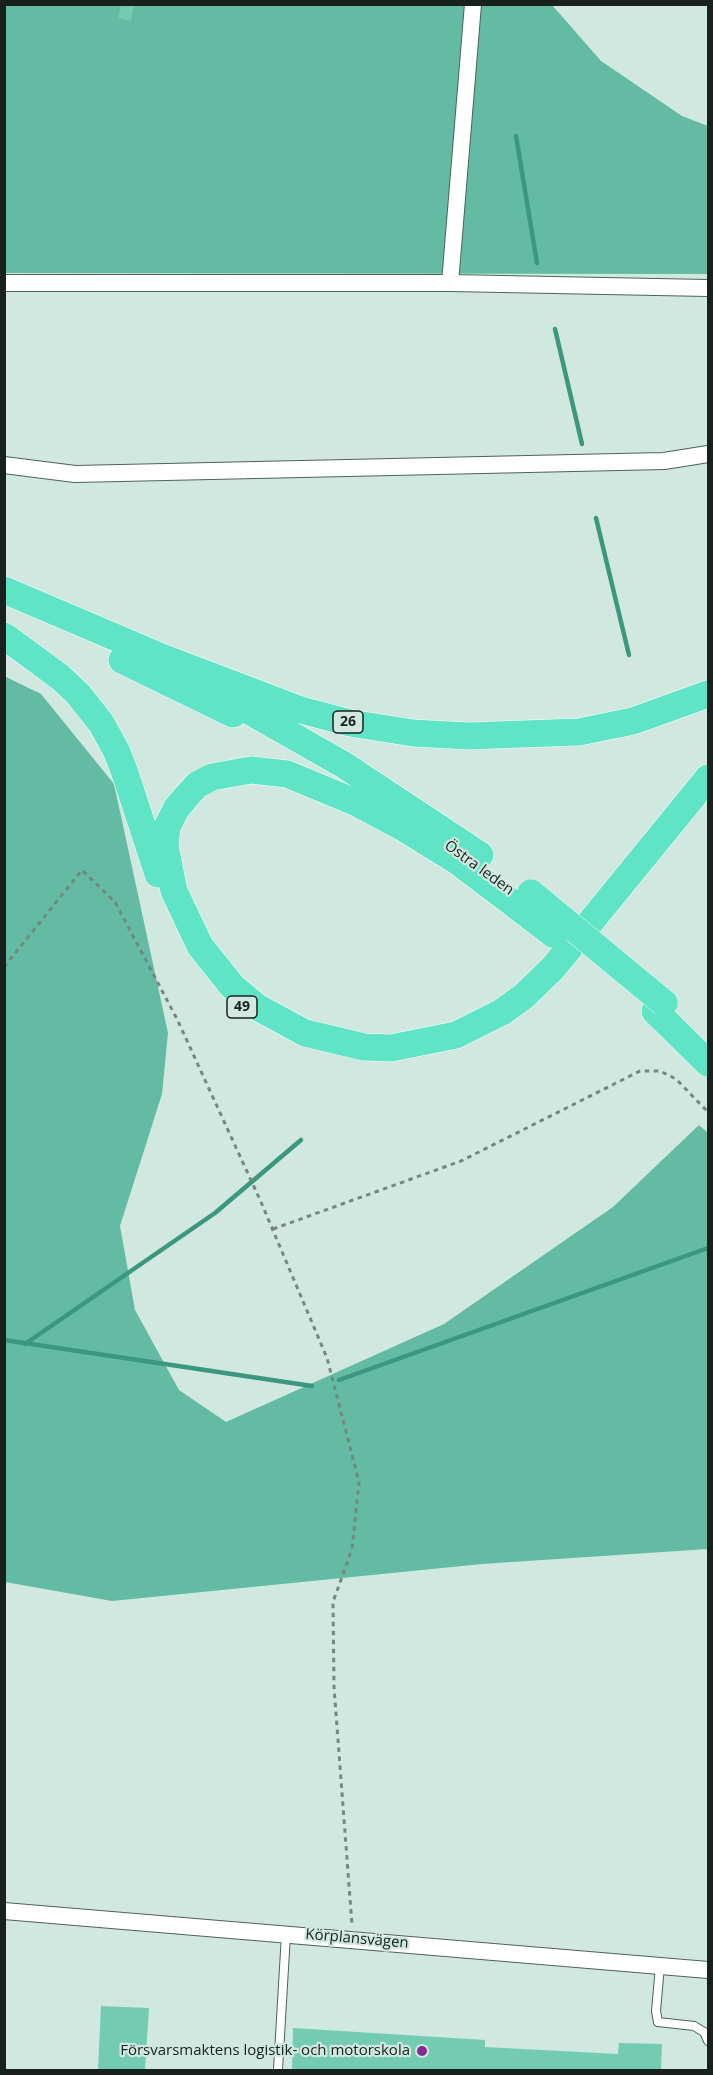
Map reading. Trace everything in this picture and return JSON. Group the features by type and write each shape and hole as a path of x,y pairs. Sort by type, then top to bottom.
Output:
{"highway":[{"name":"26","path":"4,590 159,656 301,710 350,723 413,733 468,736 579,732 633,721 708,694"},
{"name":"26","path":"4,599 158,665 274,725 401,801 659,1007 708,1043"},
{"name":"Östra leden","path":"4,609 130,663 240,718 314,760 434,836 525,901"},
{"name":"49","path":"4,636 60,677 78,694 101,723 125,773 176,922 204,969 244,1009 269,1026 331,1051 363,1056 396,1056 438,1050 471,1039 503,1022 532,1002 563,971 708,792"},
{"name":"49","path":"525,901 402,827 357,803 287,774 251,770 212,777 197,785 186,797 176,809 167,827 165,846 174,891 200,946 232,986 257,1007 305,1033 364,1047 391,1048 456,1035 495,1016 524,996 554,968 708,778"},
{"name":"26","path":"659,1007 708,1063"}],"street":[{"path":"450,283 473,4"},
{"path":"4,283 450,283 708,288"},
{"path":"4,465 75,474 664,461 708,454"},
{"name":"Körplansvägen","path":"4,1911 353,1938 520,1960 708,1970"}],"lane":[{"path":"278,2070 286,1934"},
{"path":"660,1966 656,2011 658,2022 694,2026 704,2032 708,2041"}],"path":[{"path":"4,966 82,870 115,902 177,1019 273,1229 327,1358 359,1482 352,1548 333,1602 334,1687 353,1938"},
{"path":"273,1229 461,1161 640,1071 660,1071 676,1079 708,1112"}],"green space":[{"path":"5,5 552,5 601,61 682,116 708,126 708,274 5,273"},
{"path":"4,676 41,694 114,784 168,1033 162,1094 120,1226 135,1310 179,1390 226,1422 444,1324 613,1207 699,1125 708,1133 708,1549 482,1564 112,1601 5,1582"}],"building":[{"path":"121,4 134,4 131,21 118,18"},
{"path":"101,2006 149,2008 145,2070 98,2070"},
{"name":"Försvarsmaktens logistik- och motorskola","path":"293,2028 485,2040 485,2047 618,2054 619,2043 662,2044 661,2070 292,2070"}],"waterway":[{"path":"516,136 537,263"},
{"path":"555,329 582,444"},
{"path":"596,518 629,655"},
{"path":"25,1344 215,1213 301,1140"},
{"path":"339,1380 708,1248"},
{"path":"4,1340 312,1386"}],"place":[{"name":"Försvarsmaktens logistik- och motorskola","path":"422,2051"}]}
